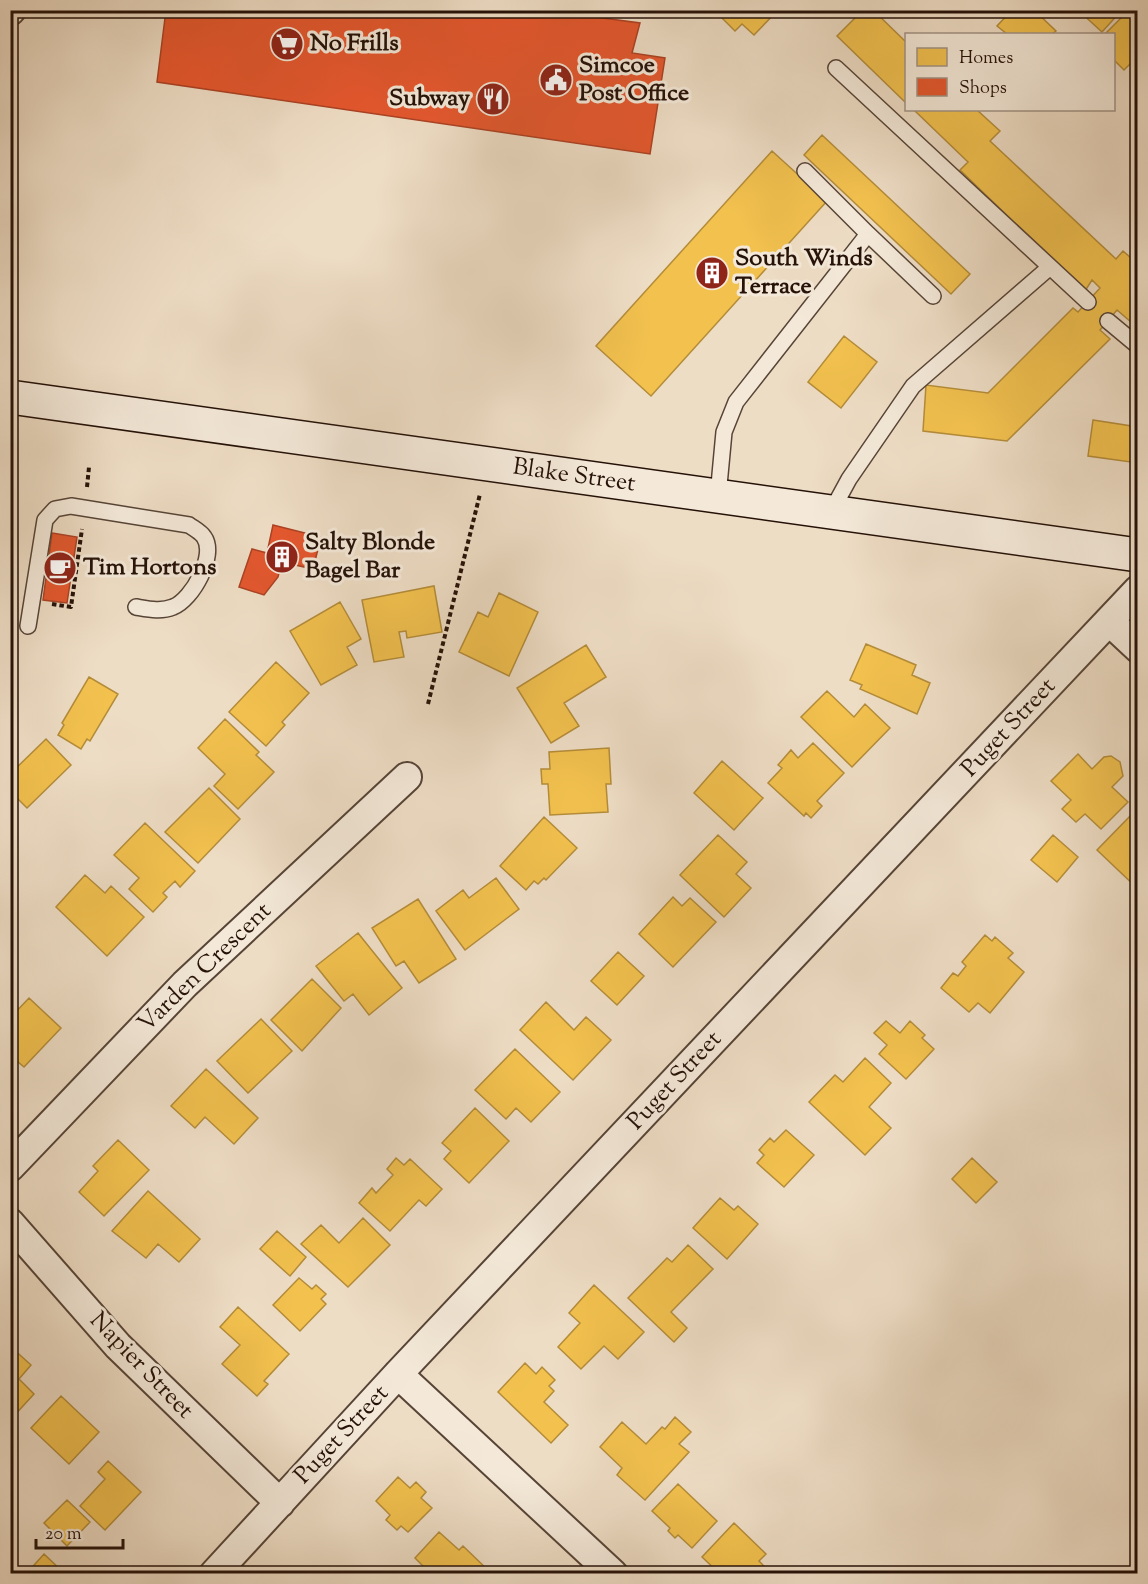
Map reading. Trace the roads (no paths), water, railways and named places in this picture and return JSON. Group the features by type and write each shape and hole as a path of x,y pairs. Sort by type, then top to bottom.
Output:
{"main road":[{"name":"Blake Street","path":"10,397 1137,555"}],"street":[{"name":"Puget Street","path":"214,1574 398,1374 1137,590"},
{"path":"1109,621 1137,648"},
{"name":"Varden Crescent","path":"10,1167 185,984 407,777"},
{"name":"Napier Street","path":"10,1222 118,1346 280,1503"},
{"path":"398,1374 614,1574"}],"lane":[{"path":"836,68 1088,302"},
{"path":"805,171 933,296"},
{"path":"718,496 724,432 736,402 868,234"},
{"path":"831,512 849,480 913,386 1050,267"},
{"path":"1108,321 1137,346"},
{"path":"28,626 45,520 55,509 71,506 189,525 204,537 208,552 203,570 186,598 174,607 166,609 136,607"}],"place":[{"name":"No Frills","path":"287,44"},
{"name":"Simcoe Post Office","path":"556,80"},
{"name":"Subway","path":"493,99"},
{"name":"South Winds Terrace","path":"712,273"},
{"name":"Salty Blonde Bagel Bar","path":"282,557"},
{"name":"Tim Hortons","path":"60,568"}]}
